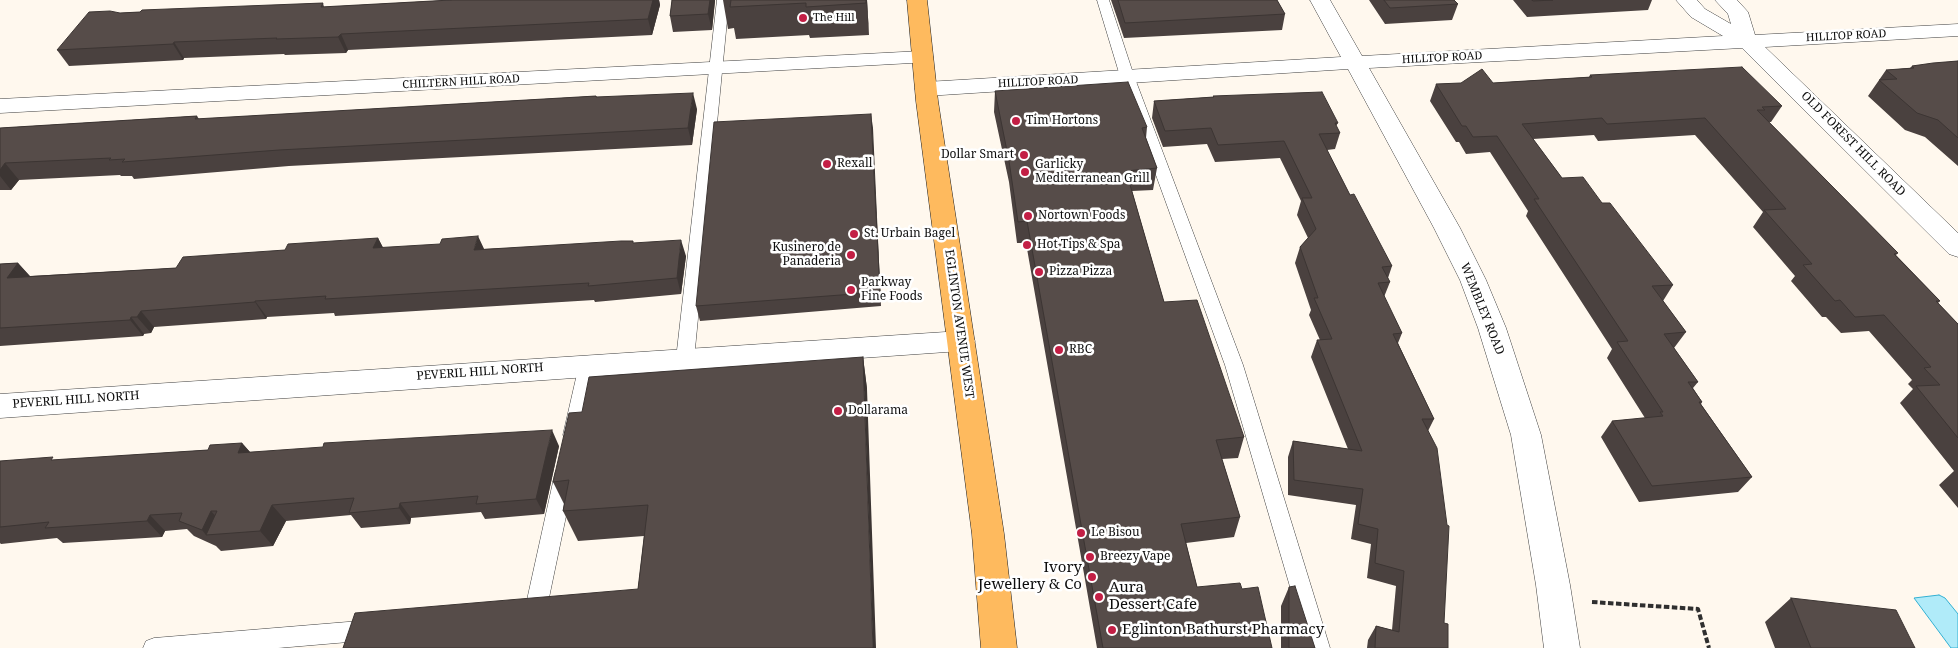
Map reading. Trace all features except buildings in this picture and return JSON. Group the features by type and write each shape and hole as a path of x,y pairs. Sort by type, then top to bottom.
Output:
{"main road":[{"name":"EGLINTON AVENUE WEST","path":"917,0 926,89 988,534 999,648"}],"street":[{"name":"WEMBLEY ROAD","path":"1320,0 1356,62 1460,254 1473,280 1492,328 1526,435 1553,585 1562,648"},
{"name":"OLD FOREST HILL ROAD","path":"1686,0 1698,13 1746,41 1958,248"},
{"path":"1726,0 1738,12 1746,41"},
{"name":"HILLTOP ROAD","path":"926,89 1356,62 1958,30"},
{"name":"CHILTERN HILL ROAD","path":"0,106 922,57"},
{"name":"PEVERIL HILL NORTH","path":"0,406 961,341"}],"lane":[{"path":"685,359 716,83 715,67 723,0"},
{"path":"1103,0 1127,76 1234,365 1319,648"},
{"path":"515,618 534,617 588,365"},
{"path":"154,648 388,629"}],"path":[{"path":"1592,602 1698,609 1709,648"}],"water":[{"path":"1939,595 1945,598 1958,614 1958,648 1951,648 1914,598"}],"place":[{"name":"The Hill","path":"803,18"},
{"name":"Tim Hortons","path":"1016,121"},
{"name":"Dollar Smart","path":"1024,155"},
{"name":"Rexall","path":"827,164"},
{"name":"Garlicky Mediterranean Grill","path":"1025,172"},
{"name":"Nortown Foods","path":"1028,216"},
{"name":"St. Urbain Bagel","path":"854,234"},
{"name":"Hot Tips & Spa","path":"1027,245"},
{"name":"Kusinero de Panaderia","path":"851,255"},
{"name":"Pizza Pizza","path":"1039,272"},
{"name":"Parkway Fine Foods","path":"851,290"},
{"name":"RBC","path":"1059,350"},
{"name":"Dollarama","path":"838,411"},
{"name":"Le Bisou","path":"1081,533"},
{"name":"Breezy Vape","path":"1090,557"},
{"name":"Ivory Jewellery & Co","path":"1092,577"},
{"name":"Aura Dessert Cafe","path":"1099,597"},
{"name":"Eglinton Bathurst Pharmacy","path":"1112,630"}]}
